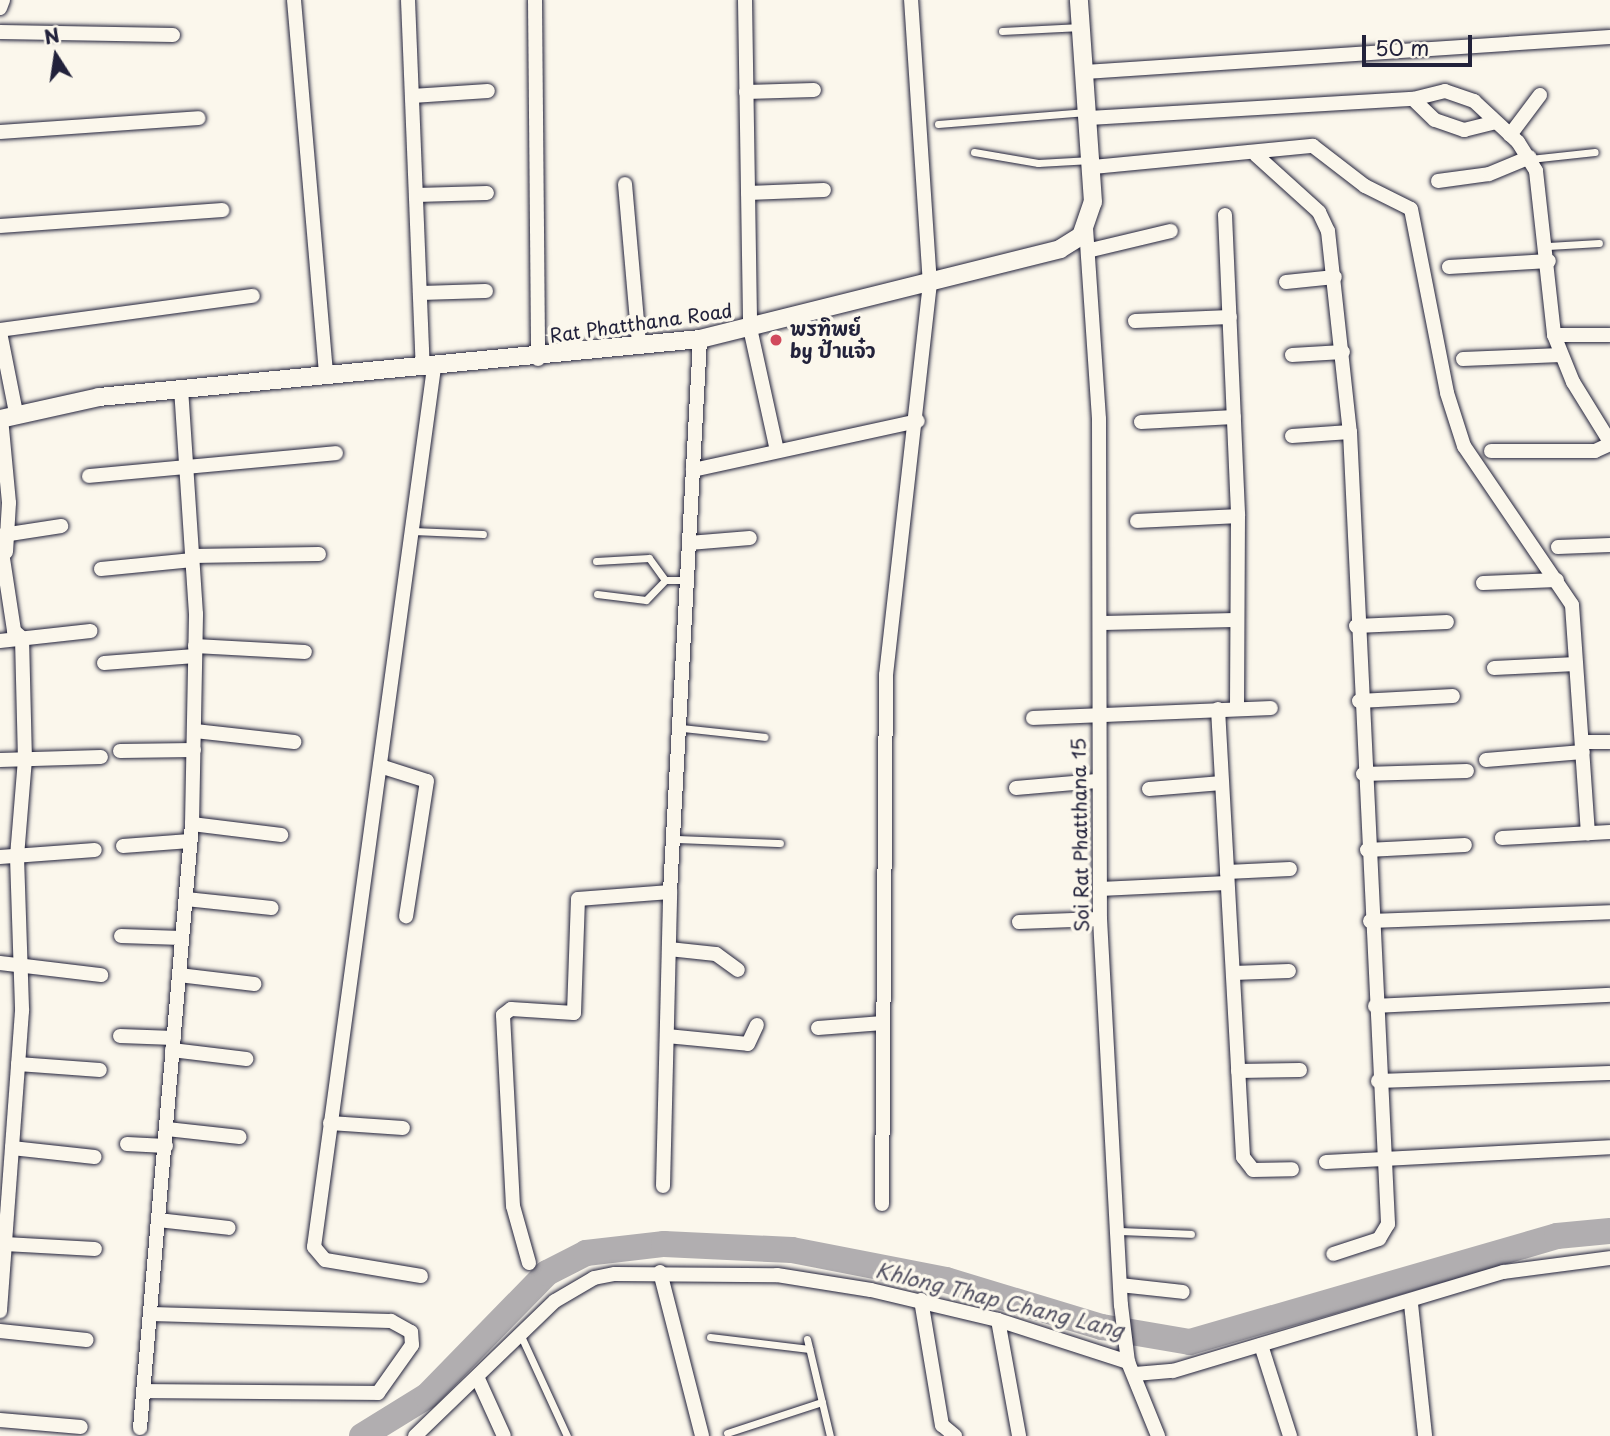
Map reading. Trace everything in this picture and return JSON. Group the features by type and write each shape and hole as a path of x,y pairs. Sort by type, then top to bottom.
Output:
{"street":[{"path":"0,8 3,0"},
{"path":"294,0 326,375"},
{"path":"408,0 420,293 428,368 414,531 330,1123 318,1255 421,1276"},
{"path":"535,0 538,359"},
{"path":"745,0 750,328 777,451"},
{"path":"882,1204 886,675 918,421 930,285 911,0"},
{"path":"1079,0 1092,163 1086,228"},
{"path":"0,32 173,35"},
{"path":"1085,72 1610,37"},
{"path":"746,92 814,90"},
{"path":"412,96 488,91"},
{"path":"1089,115 1413,99 1445,91 1474,102 1493,123 1510,135 1530,158 1542,190 1554,335 1561,355 1609,439 1595,451 1491,451"},
{"path":"1510,135 1540,95"},
{"path":"1413,99 1435,120 1464,130 1493,123"},
{"path":"0,132 199,118"},
{"path":"1092,163 1124,159 1256,155 1297,147 1325,150 1365,186 1411,209 1447,393 1464,446 1572,605 1588,834"},
{"path":"1256,155 1324,219 1335,277 1350,432 1359,701 1386,1233 1333,1254"},
{"path":"1438,181 1489,174 1530,158"},
{"path":"625,184 639,344"},
{"path":"748,193 824,190"},
{"path":"416,195 487,193"},
{"path":"0,226 222,210"},
{"path":"1225,215 1238,516 1235,620 1237,708"},
{"name":"Rat Phatthana Road","path":"6,417 181,389 538,359 639,344 700,339 1037,257 1073,242 1086,228"},
{"name":"Soi Rat Phatthana 15","path":"1086,228 1091,250 1103,623 1096,717 1100,919 1121,1305 1124,1342 1158,1436"},
{"path":"1091,250 1171,231"},
{"path":"1450,267 1549,261"},
{"path":"1286,282 1335,277"},
{"path":"420,293 486,290"},
{"path":"0,1311 18,1064 21,965 17,857 25,759 4,540 6,417 0,331 253,296"},
{"path":"1135,321 1230,317"},
{"path":"1554,335 1610,335"},
{"path":"663,1186 670,892 682,729 700,339"},
{"path":"1292,355 1343,352"},
{"path":"1463,359 1561,355"},
{"path":"140,1428 192,824 195,651 181,389"},
{"path":"1141,422 1234,418"},
{"path":"693,470 918,421"},
{"path":"1292,436 1350,432"},
{"path":"89,476 336,453"},
{"path":"1136,521 1238,516"},
{"path":"4,540 61,526"},
{"path":"689,543 750,538"},
{"path":"1558,547 1610,545"},
{"path":"101,569 192,558 319,555"},
{"path":"1483,583 1557,580"},
{"path":"1103,623 1235,620"},
{"path":"1356,626 1447,622"},
{"path":"0,641 12,634 60,627"},
{"path":"12,634 90,631"},
{"path":"104,663 195,651 305,652"},
{"path":"1494,668 1576,664"},
{"path":"1359,701 1453,696"},
{"path":"1033,718 1271,708"},
{"path":"1218,709 1245,1165 1292,1169"},
{"path":"195,731 294,742"},
{"path":"1486,760 1610,742"},
{"path":"120,751 194,750"},
{"path":"0,760 101,757"},
{"path":"380,766 416,773 427,781 406,916"},
{"path":"1363,774 1467,771"},
{"path":"1016,788 1097,781"},
{"path":"1149,789 1222,783"},
{"path":"192,824 281,835"},
{"path":"1502,838 1610,832"},
{"path":"123,846 190,841"},
{"path":"1367,850 1465,845"},
{"path":"0,857 95,850"},
{"path":"1100,889 1290,869"},
{"path":"529,1263 513,1206 503,1015 511,1009 574,1013 578,899 670,892"},
{"path":"186,899 272,908"},
{"path":"1370,921 1610,912"},
{"path":"1019,922 1100,919"},
{"path":"121,936 182,939"},
{"path":"669,949 716,954 738,970"},
{"path":"0,963 101,975"},
{"path":"1233,973 1289,971"},
{"path":"179,975 254,984"},
{"path":"1374,1006 1610,995"},
{"path":"818,1028 883,1023"},
{"path":"667,1036 748,1044 757,1025"},
{"path":"120,1036 246,1059"},
{"path":"18,1064 100,1070"},
{"path":"1238,1071 1300,1070"},
{"path":"1378,1081 1610,1073"},
{"path":"330,1123 403,1128"},
{"path":"167,1129 240,1137"},
{"path":"127,1144 166,1146"},
{"path":"1326,1163 1610,1147"},
{"path":"12,1148 95,1157"},
{"path":"158,1220 229,1228"},
{"path":"5,1244 95,1249"},
{"path":"415,1436 479,1381 555,1301 594,1278 660,1272 777,1275 921,1300 998,1320 1132,1368 1172,1371 1411,1304 1504,1272 1610,1258"},
{"path":"660,1272 702,1436"},
{"path":"1120,1284 1183,1292"},
{"path":"921,1300 942,1425 955,1436"},
{"path":"1411,1304 1425,1436"},
{"path":"143,1391 378,1393 412,1345 411,1332 391,1321 150,1314"},
{"path":"998,1320 1019,1436"},
{"path":"0,1331 87,1340"},
{"path":"1261,1345 1290,1436"},
{"path":"479,1381 504,1436"},
{"path":"0,1420 80,1427"}],"lane":[{"path":"1002,31 1081,27"},
{"path":"938,124 1089,115"},
{"path":"974,152 1038,163 1092,163"},
{"path":"1530,158 1595,152"},
{"path":"1548,246 1599,243"},
{"path":"414,531 482,534"},
{"path":"596,561 649,558 665,580"},
{"path":"597,594 646,600 665,580 687,580"},
{"path":"682,729 765,737"},
{"path":"674,839 780,843"},
{"path":"1117,1231 1191,1234"},
{"path":"521,1336 567,1436"},
{"path":"710,1337 810,1349"},
{"path":"807,1339 830,1436"},
{"path":"727,1433 822,1402"}],"waterway":[{"name":"Khlong Thap Chang Lang","path":"362,1436 427,1396 547,1273 586,1253 664,1244 792,1250 946,1280 1102,1327 1190,1342 1557,1236 1610,1231"}],"place":[{"name":"พรทิพย์ by ป้าแจ๋ว","path":"776,340"}]}
